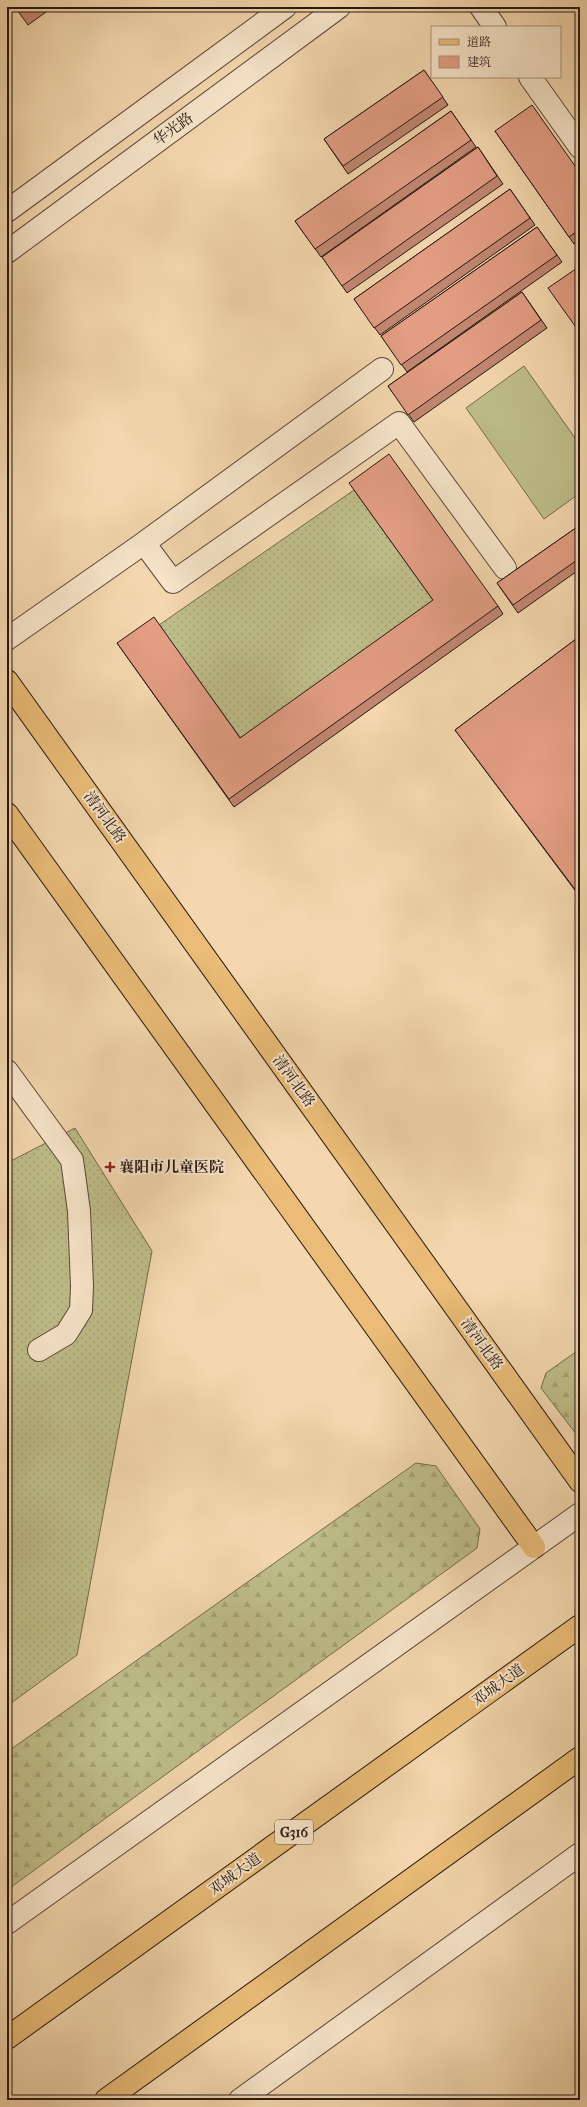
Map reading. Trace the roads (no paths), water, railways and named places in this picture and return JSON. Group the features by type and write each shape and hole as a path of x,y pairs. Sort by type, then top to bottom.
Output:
{"main road":[{"name":"清河北路","path":"7,681 580,1480"},
{"path":"7,814 534,1547"},
{"name":"邓城大道","path":"7,2038 580,1626"},
{"path":"106,2100 580,1758"}],"street":[{"path":"7,211 285,7"},
{"name":"华光路","path":"7,252 339,7"},
{"path":"480,7 494,26"},
{"path":"531,78 580,147"},
{"path":"7,639 144,543 382,369"},
{"path":"144,543 173,582 399,423 504,568"},
{"path":"7,1071 72,1160 79,1211 82,1286 81,1310 66,1334 39,1350"},
{"path":"7,1923 580,1514"},
{"path":"240,2100 580,1854"}],"place":[{"name":"襄阳市儿童医院","path":"110,1167"}]}
